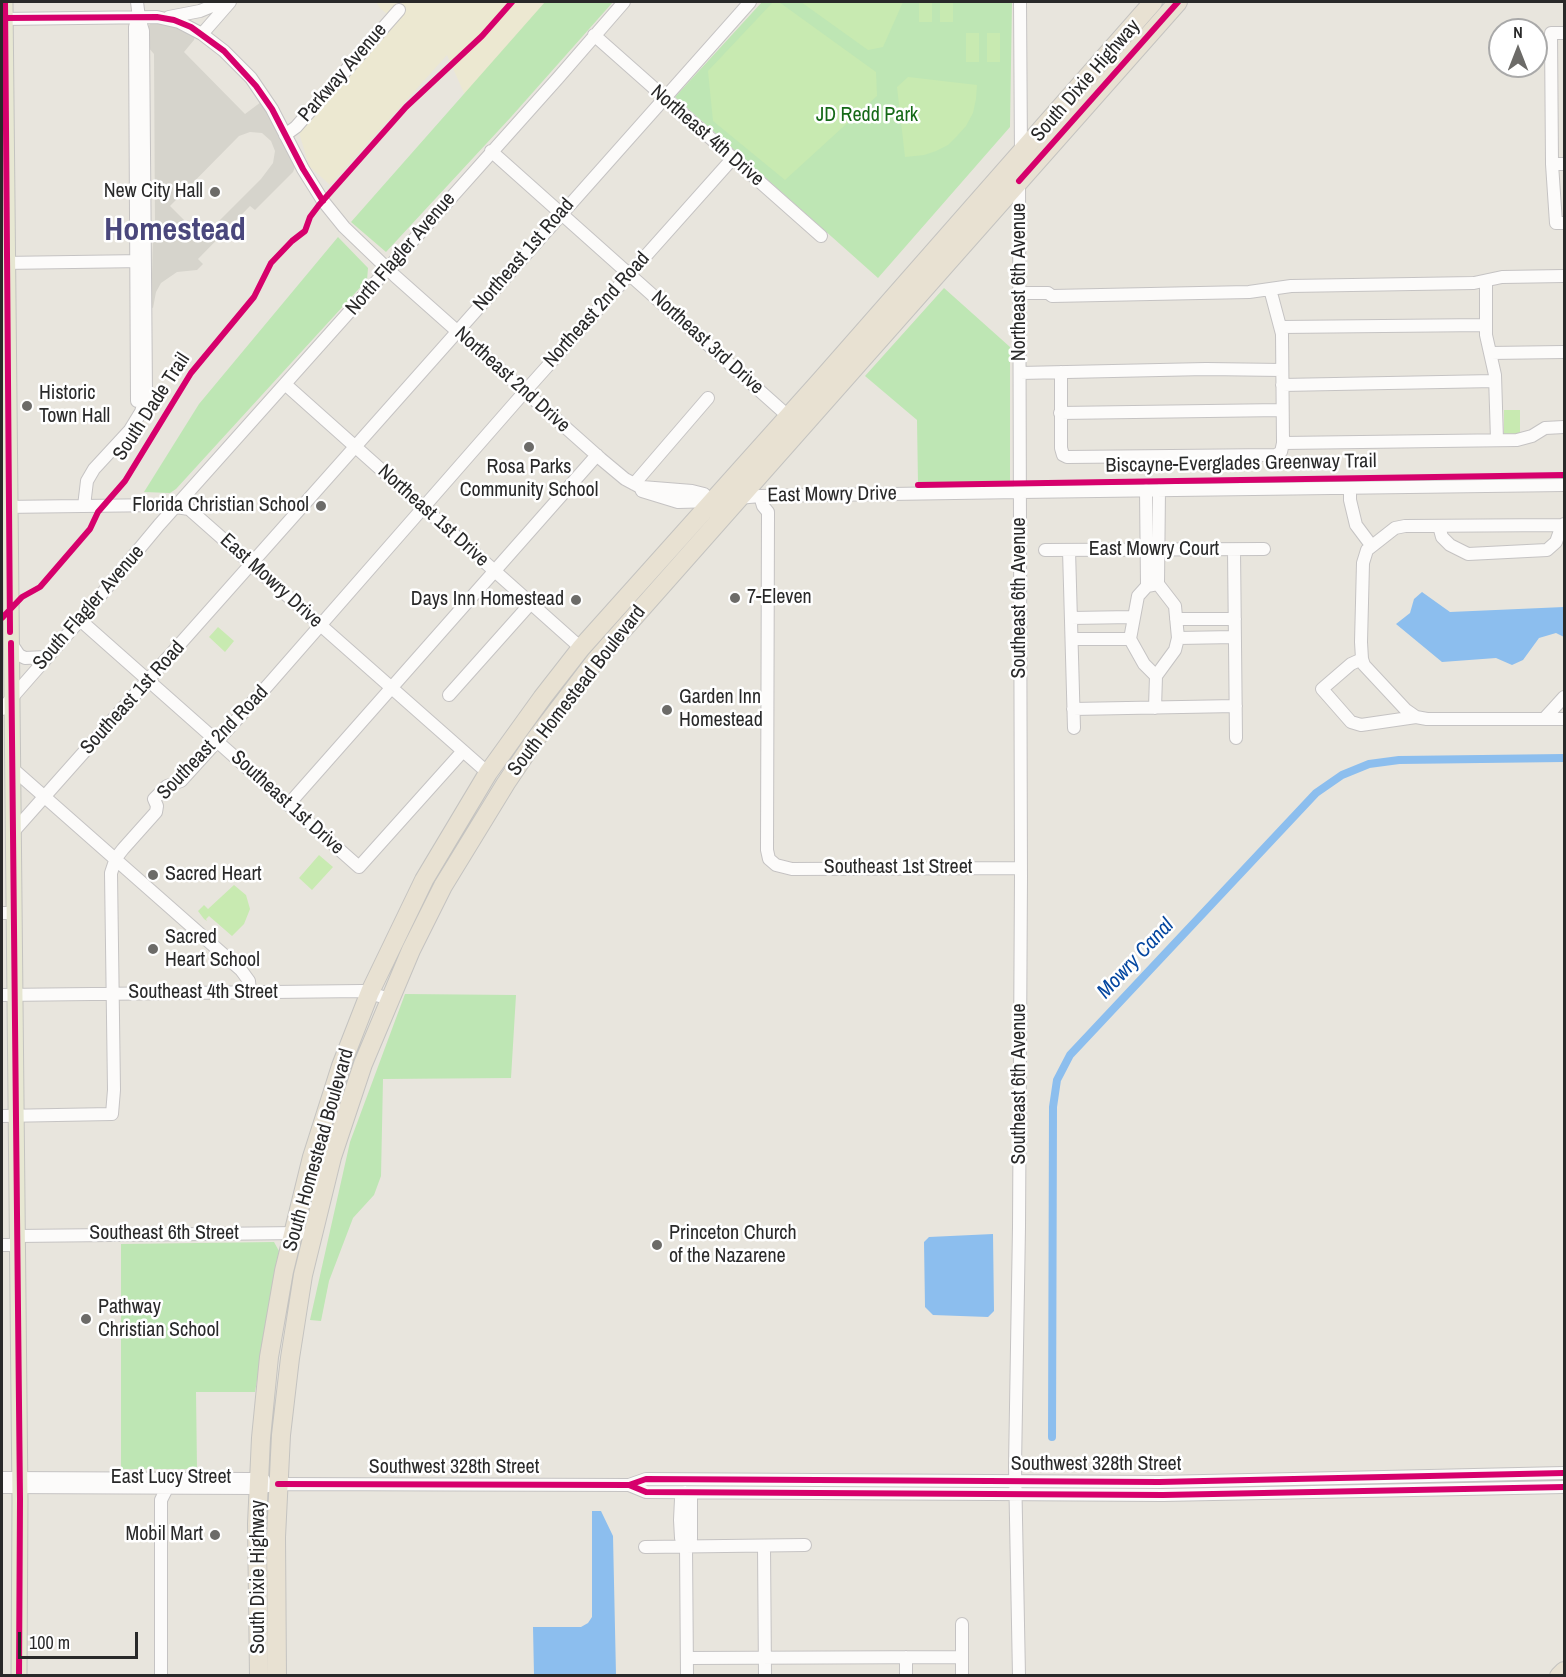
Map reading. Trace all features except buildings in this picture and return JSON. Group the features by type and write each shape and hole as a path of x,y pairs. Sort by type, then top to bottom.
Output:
{"highway":[{"name":"South Dixie Highway","path":"712,502 1021,153 1062,102 1153,2"},
{"name":"South Dixie Highway","path":"738,498 1178,2"},
{"name":"South Homestead Boulevard","path":"278,1484 290,1358 312,1233 346,1112 370,1046 427,917 457,862 509,778 543,729 596,660 738,498"},
{"name":"South Homestead Boulevard","path":"259,1484 269,1357 292,1234 326,1111 370,992 424,880 488,773 581,648 712,502"},
{"path":"509,778 506,772 508,765 546,711 547,691"},
{"path":"457,862 458,843 490,790 491,783 488,773"},
{"name":"South Dixie Highway","path":"259,1484 257,1544 259,1676"},
{"name":"South Dixie Highway","path":"277,1676 278,1484"},
{"path":"1559,1676 1564,1671"}],"main road":[{"path":"5,2 3,19 5,507 11,644 7,703 13,769 13,832 8,913 9,1116 20,1483 20,1676"}],"street":[{"path":"84,506 87,480 136,421 141,261 135,27 139,18 137,2"},
{"path":"3,19 165,18 192,13 222,2"},
{"path":"202,34 230,2"},
{"name":"North Flagler Avenue","path":"177,506 624,2"},
{"name":"Northeast 1st Road","path":"252,564 750,2"},
{"name":"Northeast 6th Avenue","path":"1020,2 1020,492"},
{"name":"Parkway Avenue","path":"285,135 296,127 399,10"},
{"name":"Northeast 2nd Drive","path":"165,18 185,24 202,34 224,51 251,78 272,109 303,169 334,216 387,268 597,456 637,485"},
{"path":"1564,33 1551,33 1558,98 1556,223 1564,223"},
{"name":"Northeast 4th Drive","path":"594,35 821,236"},
{"name":"Northeast 3rd Drive","path":"491,151 788,417"},
{"name":"Northeast 2nd Road","path":"320,625 733,158"},
{"path":"4,263 141,261"},
{"path":"1020,296 1048,299 1052,296 1249,292 1291,286 1474,283 1502,277 1564,276"},
{"path":"1486,281 1486,325 1495,381 1497,440"},
{"path":"1061,372 1061,447 1063,455 1070,458 1272,456 1281,452 1283,443 1281,327 1276,318 1270,290"},
{"path":"1281,327 1486,325"},
{"path":"1490,353 1564,351"},
{"path":"1020,373 1282,370"},
{"path":"1282,385 1495,381"},
{"name":"Northeast 1st Drive","path":"285,384 581,648"},
{"path":"708,398 644,473 637,485 692,491 704,494 712,502"},
{"path":"1060,413 1282,410"},
{"path":"1283,443 1523,439 1545,428 1564,427"},
{"path":"288,805 597,456"},
{"name":"East Mowry Drive","path":"712,502 760,496 1564,485"},
{"path":"1350,488 1350,500 1356,525 1371,546"},
{"path":"1146,490 1153,550"},
{"path":"1155,708 1156,676 1175,650 1178,638 1175,606 1152,585 1159,490"},
{"name":"Southeast 6th Avenue","path":"1019,1676 1015,1481 1021,868 1020,492"},
{"path":"760,496 768,512 778,496"},
{"name":"East Mowry Drive","path":"5,507 177,506 192,511 488,773"},
{"name":"South Flagler Avenue","path":"7,703 177,506"},
{"name":"Southeast 1st Street","path":"768,512 767,850 769,859 776,866 792,868 1021,868"},
{"path":"1416,717 1406,710 1364,665 1362,659 1361,572 1367,550 1395,528 1406,526 1563,525 1556,542 1546,550 1468,554 1442,537 1439,526"},
{"name":"East Mowry Court","path":"1045,550 1264,549"},
{"path":"1070,550 1074,728"},
{"path":"1234,550 1236,738"},
{"name":"Southeast 1st Road","path":"13,832 252,564"},
{"path":"1152,585 1138,596 1130,639 1144,664 1156,676"},
{"path":"449,695 531,603"},
{"path":"1071,618 1133,617"},
{"path":"1176,619 1235,619"},
{"name":"Southeast 1st Drive","path":"80,620 359,867 463,751"},
{"name":"Southeast 2nd Road","path":"116,858 156,812 158,806 154,799 167,786 181,781 320,625"},
{"path":"1178,638 1235,637"},
{"path":"1072,639 1130,639"},
{"path":"11,644 17,653 25,658 46,657"},
{"path":"1362,659 1351,664 1322,689 1351,722 1361,725 1416,717 1428,719 1564,719"},
{"path":"1544,719 1564,697"},
{"path":"1073,710 1236,706"},
{"path":"13,769 241,970 249,981 250,993"},
{"path":"9,1116 112,1114 114,1090 111,873 116,858"},
{"name":"Southeast 4th Street","path":"8,994 370,992 390,999"},
{"name":"Southeast 6th Street","path":"11,1242 312,1233"},
{"name":"Southwest 328th Street","path":"278,1484 629,1485 646,1479 1159,1482 1564,1473"},
{"name":"East Lucy Street","path":"2,1478 20,1483"},
{"name":"East Lucy Street","path":"2,1486 20,1483 278,1484"},
{"path":"160,1485 161,1676"},
{"name":"Southwest 328th Street","path":"629,1485 646,1492 1163,1495 1564,1487"},
{"path":"685,1492 691,1499 686,1528 691,1539 686,1546 687,1676"},
{"path":"645,1546 805,1545"},
{"path":"764,1546 765,1676"},
{"path":"962,1624 962,1676"},
{"path":"906,1657 906,1676"},
{"path":"687,1658 962,1657"}],"shaded area":[{"path":"376,2 612,2 501,127 464,93 447,55 330,185 309,166 298,129 394,20"},
{"path":"156,22 174,25 195,36 184,52 245,114 261,102 269,113 295,167 293,172 255,210 250,206 198,259 203,264 197,270 177,272 161,283 156,292 153,308 150,307 149,279 152,275 153,237 148,236 148,231 155,224 154,54 147,46 147,29 150,24","holes":["250,132 262,133 271,141 275,151 273,163 261,179 202,238 170,206 239,136"]}],"green space":[{"path":"545,2 613,2 386,252 351,222"},
{"name":"JD Redd Park","path":"762,2 1012,2 1010,127 878,278 675,97"},
{"path":"773,2 779,2 876,72 877,96 785,180 713,121 708,71"},
{"path":"801,2 903,2 883,47 868,50"},
{"path":"919,2 932,2 932,22 919,22"},
{"path":"940,2 953,2 953,22 940,22"},
{"path":"966,33 979,33 979,62 966,62"},
{"path":"987,33 1000,33 1000,62 987,62"},
{"path":"908,77 977,85 973,113 966,126 948,145 924,155 905,157 897,87"},
{"path":"338,237 368,268 367,280 176,489 170,493 144,492 199,404"},
{"path":"944,288 1010,347 1010,483 918,484 917,420 865,376"},
{"path":"1504,410 1520,410 1520,434 1504,434"},
{"path":"218,627 234,641 225,652 209,637"},
{"path":"319,855 333,867 312,890 299,878"},
{"path":"234,885 246,895 250,909 244,924 232,936 209,916 207,921 204,919 198,911 204,905 208,909"},
{"path":"405,994 516,995 511,1078 383,1079 381,1176 374,1195 353,1218 329,1281 321,1321 310,1320 350,1142"},
{"path":"274,1242 279,1251 255,1392 196,1392 197,1469 121,1469 121,1244"},
{"path":"1564,1478 1564,1482 1173,1490 1173,1487"}],"water":[{"path":"1422,592 1450,612 1564,607 1564,637 1556,633 1539,638 1523,660 1512,665 1496,658 1442,662 1396,624 1410,613 1414,599"},
{"path":"993,1234 994,1311 988,1317 933,1315 925,1307 924,1242 929,1237"},
{"path":"592,1511 601,1511 613,1536 616,1675 534,1675 533,1627 581,1627 592,1617"}],"waterway":[{"name":"Mowry Canal","path":"1052,1437 1053,1107 1057,1080 1070,1055 1316,793 1342,775 1369,764 1399,760 1564,758"}],"cycle path":[{"path":"5,2 10,632"},
{"name":"South Dade Trail","path":"2,618 22,597 40,587 90,529 98,512 125,481 191,373 254,297 271,263 305,231 310,217 319,205 406,107 482,36 512,2"},
{"path":"1019,181 1178,2"},
{"path":"5,18 157,17 174,20 191,27 224,51 256,86 272,109 303,169 323,201"},
{"name":"Biscayne-Everglades Greenway Trail","path":"918,485 1564,475"},
{"path":"11,643 20,1499 19,1676"},
{"path":"278,1484 629,1485 646,1479 1159,1482 1564,1473"},
{"path":"629,1485 646,1492 1163,1495 1564,1487"}],"place":[{"name":"New City Hall","path":"215,192"},
{"name":"Historic Town Hall","path":"27,406"},
{"name":"Rosa Parks Community School","path":"529,447"},
{"name":"Florida Christian School","path":"321,506"},
{"name":"7-Eleven","path":"735,598"},
{"name":"Days Inn Homestead","path":"576,600"},
{"name":"Garden Inn Homestead","path":"667,710"},
{"name":"Sacred Heart","path":"153,875"},
{"name":"Sacred Heart School","path":"153,949"},
{"name":"Princeton Church of the Nazarene","path":"657,1245"},
{"name":"Pathway Christian School","path":"86,1319"},
{"name":"Mobil Mart","path":"215,1535"}],"district":[{"name":"Homestead","path":"175,231"}]}
